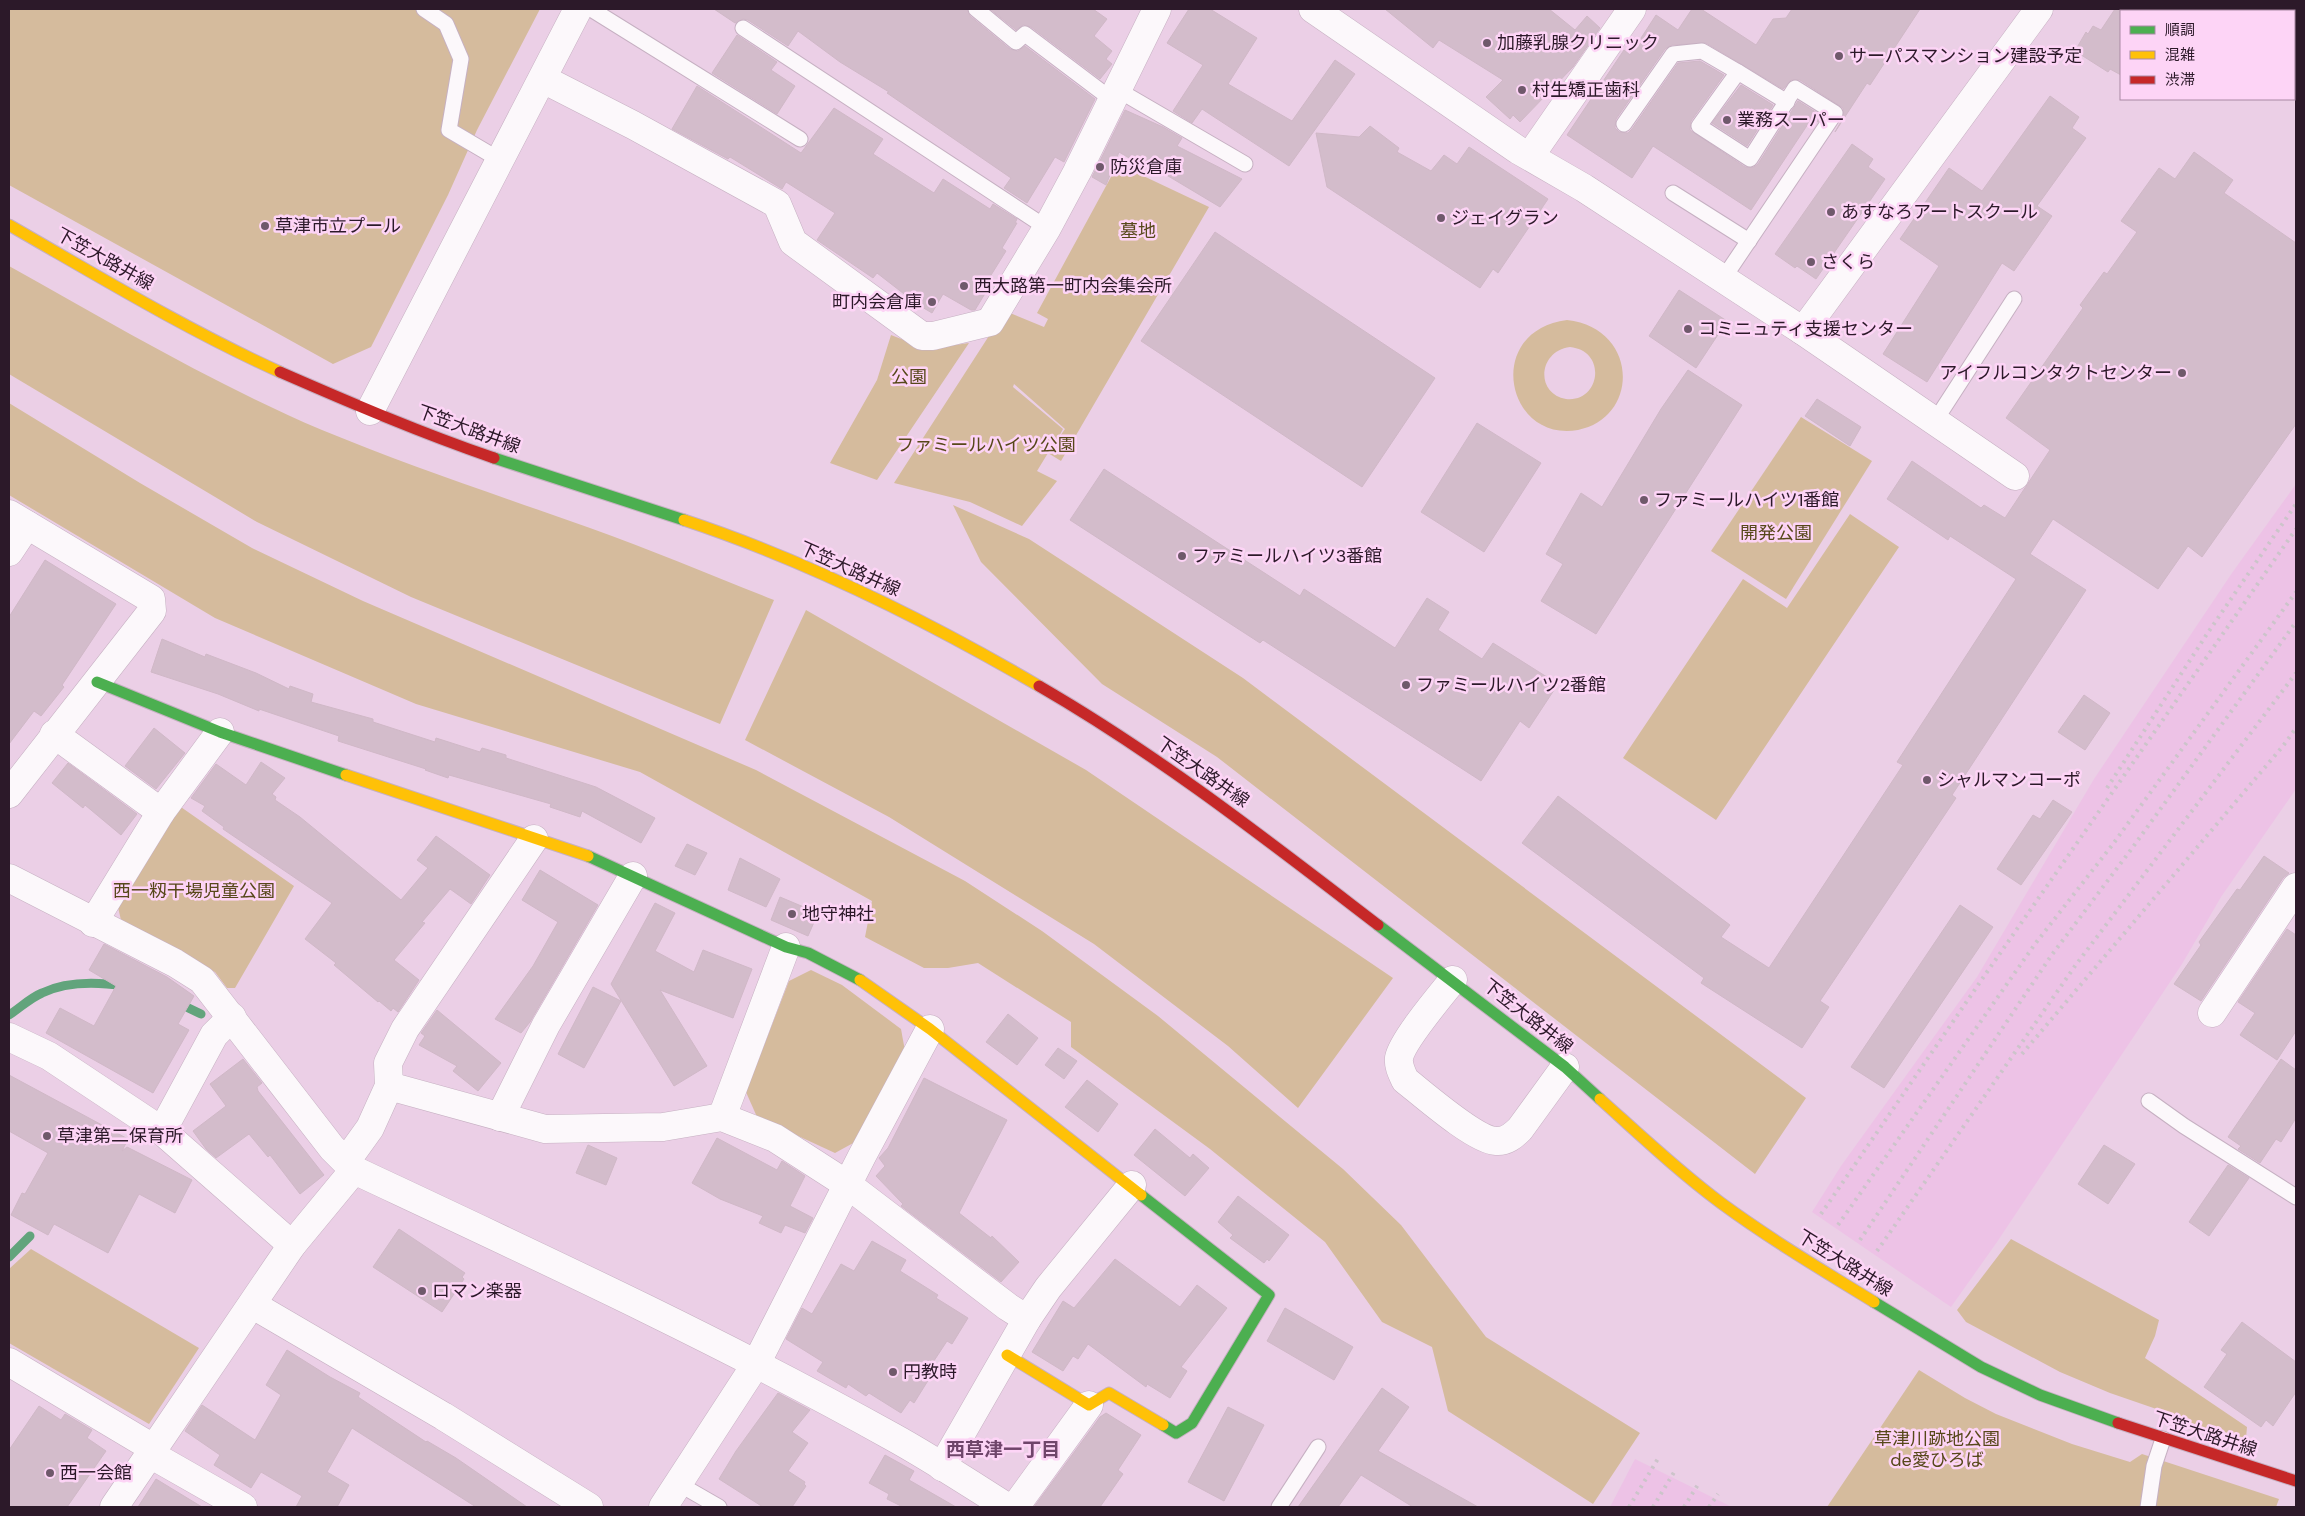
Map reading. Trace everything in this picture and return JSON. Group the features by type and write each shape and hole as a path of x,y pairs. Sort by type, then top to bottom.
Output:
{"main road":[{"name":"下笠大路井線","path":"9,224 115,286 254,360 370,411 453,444 680,519 758,547 836,580 923,621 979,651 1089,715 1207,794 1565,1067 1666,1158 1720,1202 1772,1239 1981,1367 2040,1395 2163,1439 2296,1481"},
{"path":"97,682 220,732 596,859 803,947 852,975 930,1029 1269,1295 1192,1422 1176,1433 1109,1392 1089,1405 1007,1355"}],"street":[{"path":"370,411 578,9"},
{"path":"543,79 633,125 777,204 793,242 922,336 934,336 990,322 1047,228 1077,172 1157,9"},
{"path":"1314,9 1518,150 1584,188 1803,331 2015,476"},
{"path":"1530,156 1632,9"},
{"path":"1803,331 2039,9"},
{"path":"9,552 18,519 152,599 152,611 9,794"},
{"path":"93,923 161,812 220,732"},
{"path":"54,734 161,812"},
{"path":"114,1507 292,1245 350,1165 370,1128 389,1086 388,1063 405,1029 534,839"},
{"path":"500,1117 546,1025 633,876"},
{"path":"9,878 93,923 175,963 202,980 332,1148 350,1165 756,1364 892,1437 1007,1507"},
{"path":"2212,1012 2296,887"},
{"path":"722,1117 803,947"},
{"path":"1453,980 1406,1043 1400,1055 1399,1066 1405,1080 1481,1137 1497,1141 1512,1138 1520,1130 1565,1067"},
{"path":"162,1131 214,1035 232,1017"},
{"path":"663,1507 756,1364 930,1029"},
{"path":"9,1037 48,1056 162,1131 292,1245"},
{"path":"389,1086 544,1129 663,1127 722,1117 775,1138 848,1186 1008,1307 1027,1319"},
{"path":"942,1467 1027,1319 1048,1288 1132,1186"},
{"path":"253,1305 444,1416 589,1507"},
{"path":"9,1362 243,1507"},
{"path":"1015,1507 1089,1405"}],"lane":[{"path":"424,9 446,24 461,59 449,130 500,160"},
{"path":"591,9 800,139"},
{"path":"976,9 1016,42 1025,34 1115,94 1245,164"},
{"path":"743,28 1047,228"},
{"path":"1624,124 1673,54 1702,50 1787,102"},
{"path":"1723,280 1835,113 1795,88 1750,159 1699,126 1738,72"},
{"path":"1673,193 1749,241"},
{"path":"1934,421 2014,298"},
{"path":"2149,1101 2184,1126 2296,1197"},
{"path":"2148,1507 2154,1466 2163,1439"},
{"path":"1279,1507 1318,1447"},
{"path":"678,1484 719,1507"}],"shaded area":[{"path":"2296,484 2296,789 2221,897 2182,964 1997,1242 1951,1307 1812,1212 1841,1166 1977,977 2094,779 2232,573"},
{"path":"1635,1459 1732,1507 1610,1507"}],"green space":[{"name":"草津市立プール","path":"9,9 540,9 477,130 448,195 371,347 333,364 9,185"},
{"path":"1118,164 1209,207 1061,461 1048,453 1037,471 1057,481 1022,526 970,502 894,483 1005,311 1044,327 1048,319 1037,313","holes":["1014,384 1065,429 1056,442 1063,429 1013,387"]},
{"path":"9,266 202,373 322,430 421,468 613,536 774,600 720,724 411,597 257,522 9,374"},
{"path":"1567,320 1591,327 1608,339 1618,355 1623,373 1621,392 1613,409 1598,422 1578,430 1553,429 1534,420 1521,404 1514,384 1515,363 1523,344 1540,328","holes":["1570,347 1582,351 1590,357 1594,366 1595,376 1592,385 1586,393 1577,398 1566,399 1556,395 1549,389 1545,381 1546,364 1559,350"]},
{"name":"公園","path":"891,335 927,349 969,343 877,480 830,463 877,380"},
{"path":"9,403 140,483 252,548 363,601 756,770 965,881 1042,931 1158,1016 1343,1169 1401,1225 1486,1337 1640,1433 1593,1504 1448,1411 1432,1347 1382,1322 1325,1242 1210,1149 1071,1047 1071,1022 978,963 948,968 924,968 865,937 872,901 640,772 416,704 215,618 9,495"},
{"name":"開発公園","path":"1801,417 1872,461 1786,599 1711,551"},
{"path":"953,505 1029,539 1243,678 1806,1098 1755,1174 1217,757 1102,684 981,562"},
{"path":"1850,514 1899,547 1716,820 1623,758 1743,579 1787,608"},
{"path":"806,610 1086,770 1393,978 1298,1108 1228,1046 1094,944 889,817 745,740"},
{"name":"西一籾干場児童公園","path":"178,805 294,886 235,988 227,988 215,972 121,920 116,899"},
{"path":"811,970 842,985 901,1029 905,1051 855,1142 835,1153 757,1117 746,1092 789,981"},
{"path":"2011,1239 2159,1320 2155,1336 2145,1358 2247,1427 2246,1438 2203,1428 2168,1413 2110,1393 2060,1372 1966,1322 1957,1310"},
{"path":"31,1249 199,1348 149,1424 9,1343 9,1269"},
{"name":"草津川跡地公園 de愛ひろば","path":"1919,1370 1996,1414 2072,1444 2130,1462 2142,1454 2279,1499 2276,1507 1827,1507"}],"building":[{"path":"714,9 967,9 970,16 1010,49 1018,51 1025,46 1095,99 1064,162 1055,157 1027,203 1004,188 1011,178 887,93 889,92 840,62 798,31 788,46 748,20 743,19 735,23"},
{"path":"990,9 1093,9 1107,19 1094,36 1112,51 1106,59 1112,64 1100,79 1031,27 1023,25 1016,30"},
{"path":"1189,9 1210,9 1257,38 1228,84 1292,121 1335,60 1355,74 1289,166 1202,109 1192,123 1173,111 1203,65 1167,43"},
{"path":"1385,9 1549,9 1575,30 1587,16 1600,28 1573,67 1520,122 1513,115 1510,119 1486,97 1503,80 1439,40 1433,48"},
{"path":"1692,9 1701,9 1756,45 1773,19 1786,18 1792,9 1920,9 1870,85 1867,83 1835,132 1843,118 1843,108 1800,80 1791,80 1783,89 1706,43 1672,45 1665,49 1616,119 1615,128 1619,132 1628,133 1632,129 1678,63 1700,61 1724,75 1691,121 1690,130 1745,167 1754,167 1758,164 1798,101 1822,116 1818,122 1812,118 1751,210 1653,146 1632,178 1567,135 1624,50 1630,55 1656,15 1678,30"},
{"path":"2115,9 2121,9 2120,74 2110,69 2108,72 2075,51 2086,32 2088,34 2093,26 2101,30"},
{"path":"737,35 777,62 771,70 795,86 777,114 712,73"},
{"path":"1741,85 1773,105 1747,146 1712,123"},
{"path":"697,86 801,153 834,108 883,139 873,154 934,193 943,179 990,209 993,204 1017,219 1015,223 1017,223 1002,248 1006,251 988,280 992,282 975,310 971,310 943,294 932,313 917,304 877,273 873,278 817,240 835,213 786,182 782,189 730,157 728,159 672,129"},
{"path":"2050,96 2079,117 2072,128 2086,138 2037,206 2052,216 2014,271 2002,263 1927,382 1883,354 1939,266 1900,239 1949,168 1982,191"},
{"path":"1125,110 1182,138 1177,146 1242,179 1220,207 1138,158 1136,162 1119,152 1106,185 1092,177"},
{"name":"ジェイグラン","path":"1370,126 1399,148 1397,152 1431,171 1444,155 1457,164 1469,147 1548,199 1498,273 1493,269 1480,288 1327,187 1316,133 1359,137"},
{"name":"あすなろアートスクール","path":"1852,144 1873,159 1868,167 1885,179 1816,279 1797,266 1795,268 1775,254"},
{"path":"2194,152 2233,180 2224,193 2296,243 2296,424 2202,557 2188,546 2158,589 2053,519 2030,554 2086,590 1952,795 1956,798 1820,1001 1829,1007 1802,1048 1701,983 1704,978 1522,843 1558,796 1730,925 1721,937 1769,968 1903,765 1897,762 2016,579 1950,536 1948,540 1887,499 1912,461 1981,508 1984,505 2005,518 2050,450 2006,418 2083,308 2080,305 2104,272 2107,274 2137,232 2121,221 2159,168 2175,179"},
{"path":"1215,232 1435,378 1362,487 1141,341"},
{"name":"コミニュティ支援センター","path":"1679,290 1727,321 1696,368 1649,336"},
{"name":"ファミールハイツ1番館","path":"1688,370 1742,405 1596,634 1541,601 1563,564 1546,554 1581,493 1602,507 1661,409"},
{"path":"1817,399 1861,427 1850,446 1805,416"},
{"path":"1477,423 1541,463 1484,552 1421,512"},
{"path":"1104,469 1300,596 1304,589 1395,648 1427,598 1449,612 1438,630 1482,659 1493,643 1558,684 1529,728 1520,721 1481,781 1263,640 1260,643 1070,520"},
{"path":"45,560 116,604 62,685 64,687 41,716 34,711 9,744 9,617"},
{"path":"162,639 205,657 206,654 256,673 289,689 290,686 313,694 311,702 373,719 373,722 435,742 436,738 480,752 482,748 506,755 506,758 596,787 655,818 641,843 582,811 580,817 550,807 551,804 449,775 448,778 426,769 338,741 339,736 259,709 259,711 218,694 151,672"},
{"path":"2084,695 2110,713 2085,750 2058,732"},
{"path":"154,728 185,753 156,789 125,766"},
{"path":"261,762 285,778 272,794 276,797 275,800 300,817 401,900 428,868 417,860 436,836 490,875 471,904 450,889 422,922 425,923 394,960 419,980 398,1012 393,1008 391,1011 378,1002 334,965 336,963 305,939 332,903 223,829 224,827 202,811 205,806 191,798 216,764 246,785"},
{"path":"68,763 137,814 121,835 85,805 83,808 52,783"},
{"path":"2053,800 2072,812 2021,885 1997,869 2033,815 2040,819"},
{"path":"687,844 707,853 695,875 675,866"},
{"path":"2264,856 2289,873 2283,878 2201,1001 2174,984 2201,945 2199,942 2237,889 2240,890"},
{"path":"740,858 780,879 766,907 728,890"},
{"path":"540,870 598,905 530,1022 521,1033 495,1019 533,966 558,922 522,900"},
{"path":"780,897 818,913 808,936 771,920"},
{"path":"655,903 675,913 655,951 694,972 703,950 752,969 733,1018 660,990 707,1066 674,1086 611,984"},
{"path":"1960,905 1993,927 1884,1088 1851,1067"},
{"path":"2287,929 2296,935 2296,1031 2277,1060 2240,1035 2255,1013 2238,1002"},
{"path":"104,944 167,977 194,996 178,1024 189,1030 153,1093 46,1033 60,1008 94,1026 116,986 89,970"},
{"path":"593,987 621,1001 584,1068 558,1054"},
{"path":"437,1010 501,1063 478,1091 453,1071 457,1066 419,1045 425,1036 421,1033"},
{"path":"1008,1014 1038,1038 1017,1065 986,1042"},
{"path":"1058,1048 1077,1061 1064,1079 1045,1065"},
{"path":"243,1059 262,1083 257,1087 258,1091 324,1175 300,1194 270,1155 268,1157 249,1134 216,1158 206,1149 193,1131 226,1106 210,1084"},
{"path":"2281,1059 2296,1070 2296,1118 2281,1142 2276,1139 2260,1163 2238,1149 2241,1146 2228,1137"},
{"path":"9,1075 128,1139 122,1151 127,1147 192,1180 175,1213 139,1194 108,1253 54,1224 48,1235 11,1215 22,1193 25,1194 48,1153 9,1131"},
{"path":"924,1078 1007,1120 959,1213 991,1238 992,1236 1019,1262 1001,1282 901,1206 903,1204 876,1176 885,1166 879,1158 888,1148"},
{"path":"1087,1080 1118,1104 1098,1132 1065,1107"},
{"path":"1155,1129 1190,1158 1193,1154 1209,1168 1185,1196 1134,1155"},
{"path":"717,1138 777,1170 782,1161 805,1176 790,1206 813,1218 805,1233 785,1225 781,1233 759,1223 763,1216 720,1199 692,1183"},
{"path":"588,1145 617,1158 606,1185 576,1173"},
{"path":"2104,1145 2135,1164 2108,1204 2078,1184"},
{"path":"2228,1165 2249,1178 2209,1236 2189,1222"},
{"path":"1238,1196 1289,1235 1269,1261 1267,1259 1264,1263 1230,1238 1233,1235 1218,1222"},
{"path":"399,1229 465,1273 462,1277 464,1279 442,1312 373,1267"},
{"path":"872,1241 906,1260 900,1271 938,1295 936,1298 968,1318 952,1344 947,1341 924,1376 929,1379 914,1403 910,1400 901,1413 869,1393 866,1396 848,1384 846,1388 817,1371 823,1362 786,1339 802,1308 812,1314 841,1264 854,1271"},
{"path":"1115,1259 1180,1307 1197,1285 1227,1308 1181,1367 1187,1371 1170,1398 1147,1384 1146,1387 1088,1344 1078,1359 1073,1356 1063,1371 1032,1352 1063,1301 1074,1308"},
{"path":"1285,1308 1353,1347 1334,1380 1267,1341"},
{"path":"2242,1322 2296,1362 2296,1392 2273,1426 2266,1420 2261,1427 2204,1387 2227,1354 2221,1350"},
{"path":"287,1350 360,1393 358,1397 426,1442 456,1458 527,1507 476,1507 352,1428 327,1472 349,1485 337,1507 296,1507 302,1496 261,1472 251,1488 214,1465 220,1455 185,1431 202,1405 255,1440 281,1395 266,1385"},
{"path":"1382,1388 1409,1407 1378,1451 1478,1507 1413,1507 1361,1475 1338,1507 1298,1507"},
{"path":"778,1393 810,1410 792,1432 808,1443 788,1471 805,1482 806,1486 792,1507 763,1507 719,1479 736,1451"},
{"name":"西一会館","path":"39,1406 61,1420 65,1414 92,1430 87,1438 106,1451 67,1507 9,1507 9,1450"},
{"path":"1228,1407 1264,1425 1224,1501 1188,1482"},
{"path":"1106,1413 1141,1435 1118,1470 1123,1474 1100,1507 1034,1507 1100,1417"},
{"path":"885,1455 914,1471 909,1480 956,1507 903,1507 887,1499 889,1494 869,1483"},
{"path":"156,1479 202,1507 138,1507"}],"waterway":[{"path":"9,1015 38,995 62,986 93,983 124,986"},
{"path":"176,1002 201,1014"},
{"path":"9,1257 30,1236"}],"railway":[{"path":"2107,788 2207,634 2296,504"},
{"path":"1821,1214 2296,529"},
{"path":"1838,1225 2035,944 2113,844 2296,592"},
{"path":"1860,1240 2051,956 2130,851 2296,622"},
{"path":"1877,1251 2075,966 2296,673"},
{"path":"2022,1054 2283,746 2296,728"},
{"path":"1629,1507 1659,1457"},
{"path":"1653,1507 1676,1469"},
{"path":"1684,1507 1699,1483"},
{"path":"1709,1507 1718,1494"}],"traffic: fast":[{"path":"494,458 684,520"},
{"path":"97,682 220,732 346,775"},
{"path":"588,856 786,947 808,953 860,980"},
{"path":"1378,925 1565,1067 1600,1099"},
{"path":"1141,1195 1269,1295 1192,1423 1176,1433 1163,1425"},
{"path":"1874,1302 1981,1367 2040,1395 2118,1423"}],"traffic: slow":[{"path":"9,225 177,320 280,372"},
{"path":"684,520 776,554 866,594 910,615 1039,686"},
{"path":"346,775 588,856"},
{"path":"860,980 930,1029 1141,1195"},
{"path":"1600,1099 1674,1165 1721,1203 1777,1242 1874,1302"},
{"path":"1007,1355 1089,1405 1109,1393 1163,1425"}],"traffic: jam":[{"path":"280,372 413,428 494,458"},
{"path":"1039,686 1084,713 1170,770 1254,830 1378,925"},
{"path":"2118,1423 2296,1481"}],"place":[{"name":"加藤乳腺クリニック","path":"1487,43"},
{"name":"サーパスマンション建設予定","path":"1839,56"},
{"name":"村生矯正歯科","path":"1522,90"},
{"name":"業務スーパー","path":"1727,120"},
{"name":"防災倉庫","path":"1100,167"},
{"name":"あすなろアートスクール","path":"1831,212"},
{"name":"ジェイグラン","path":"1441,218"},
{"name":"草津市立プール","path":"265,226"},
{"name":"さくら","path":"1811,262"},
{"name":"西大路第一町内会集会所","path":"964,286"},
{"name":"町内会倉庫","path":"932,302"},
{"name":"コミニュティ支援センター","path":"1688,329"},
{"name":"アイフルコンタクトセンター","path":"2182,373"},
{"name":"ファミールハイツ1番館","path":"1644,500"},
{"name":"ファミールハイツ3番館","path":"1182,556"},
{"name":"ファミールハイツ2番館","path":"1406,685"},
{"name":"シャルマンコーポ","path":"1927,780"},
{"name":"地守神社","path":"792,914"},
{"name":"草津第二保育所","path":"47,1136"},
{"name":"ロマン楽器","path":"422,1291"},
{"name":"円教時","path":"893,1372"},
{"name":"西一会館","path":"50,1473"}],"district":[{"name":"西草津一丁目","path":"1003,1449"}],"park label":[{"name":"墓地","path":"1138,231"},
{"name":"ファミールハイツ公園","path":"986,445"}]}
